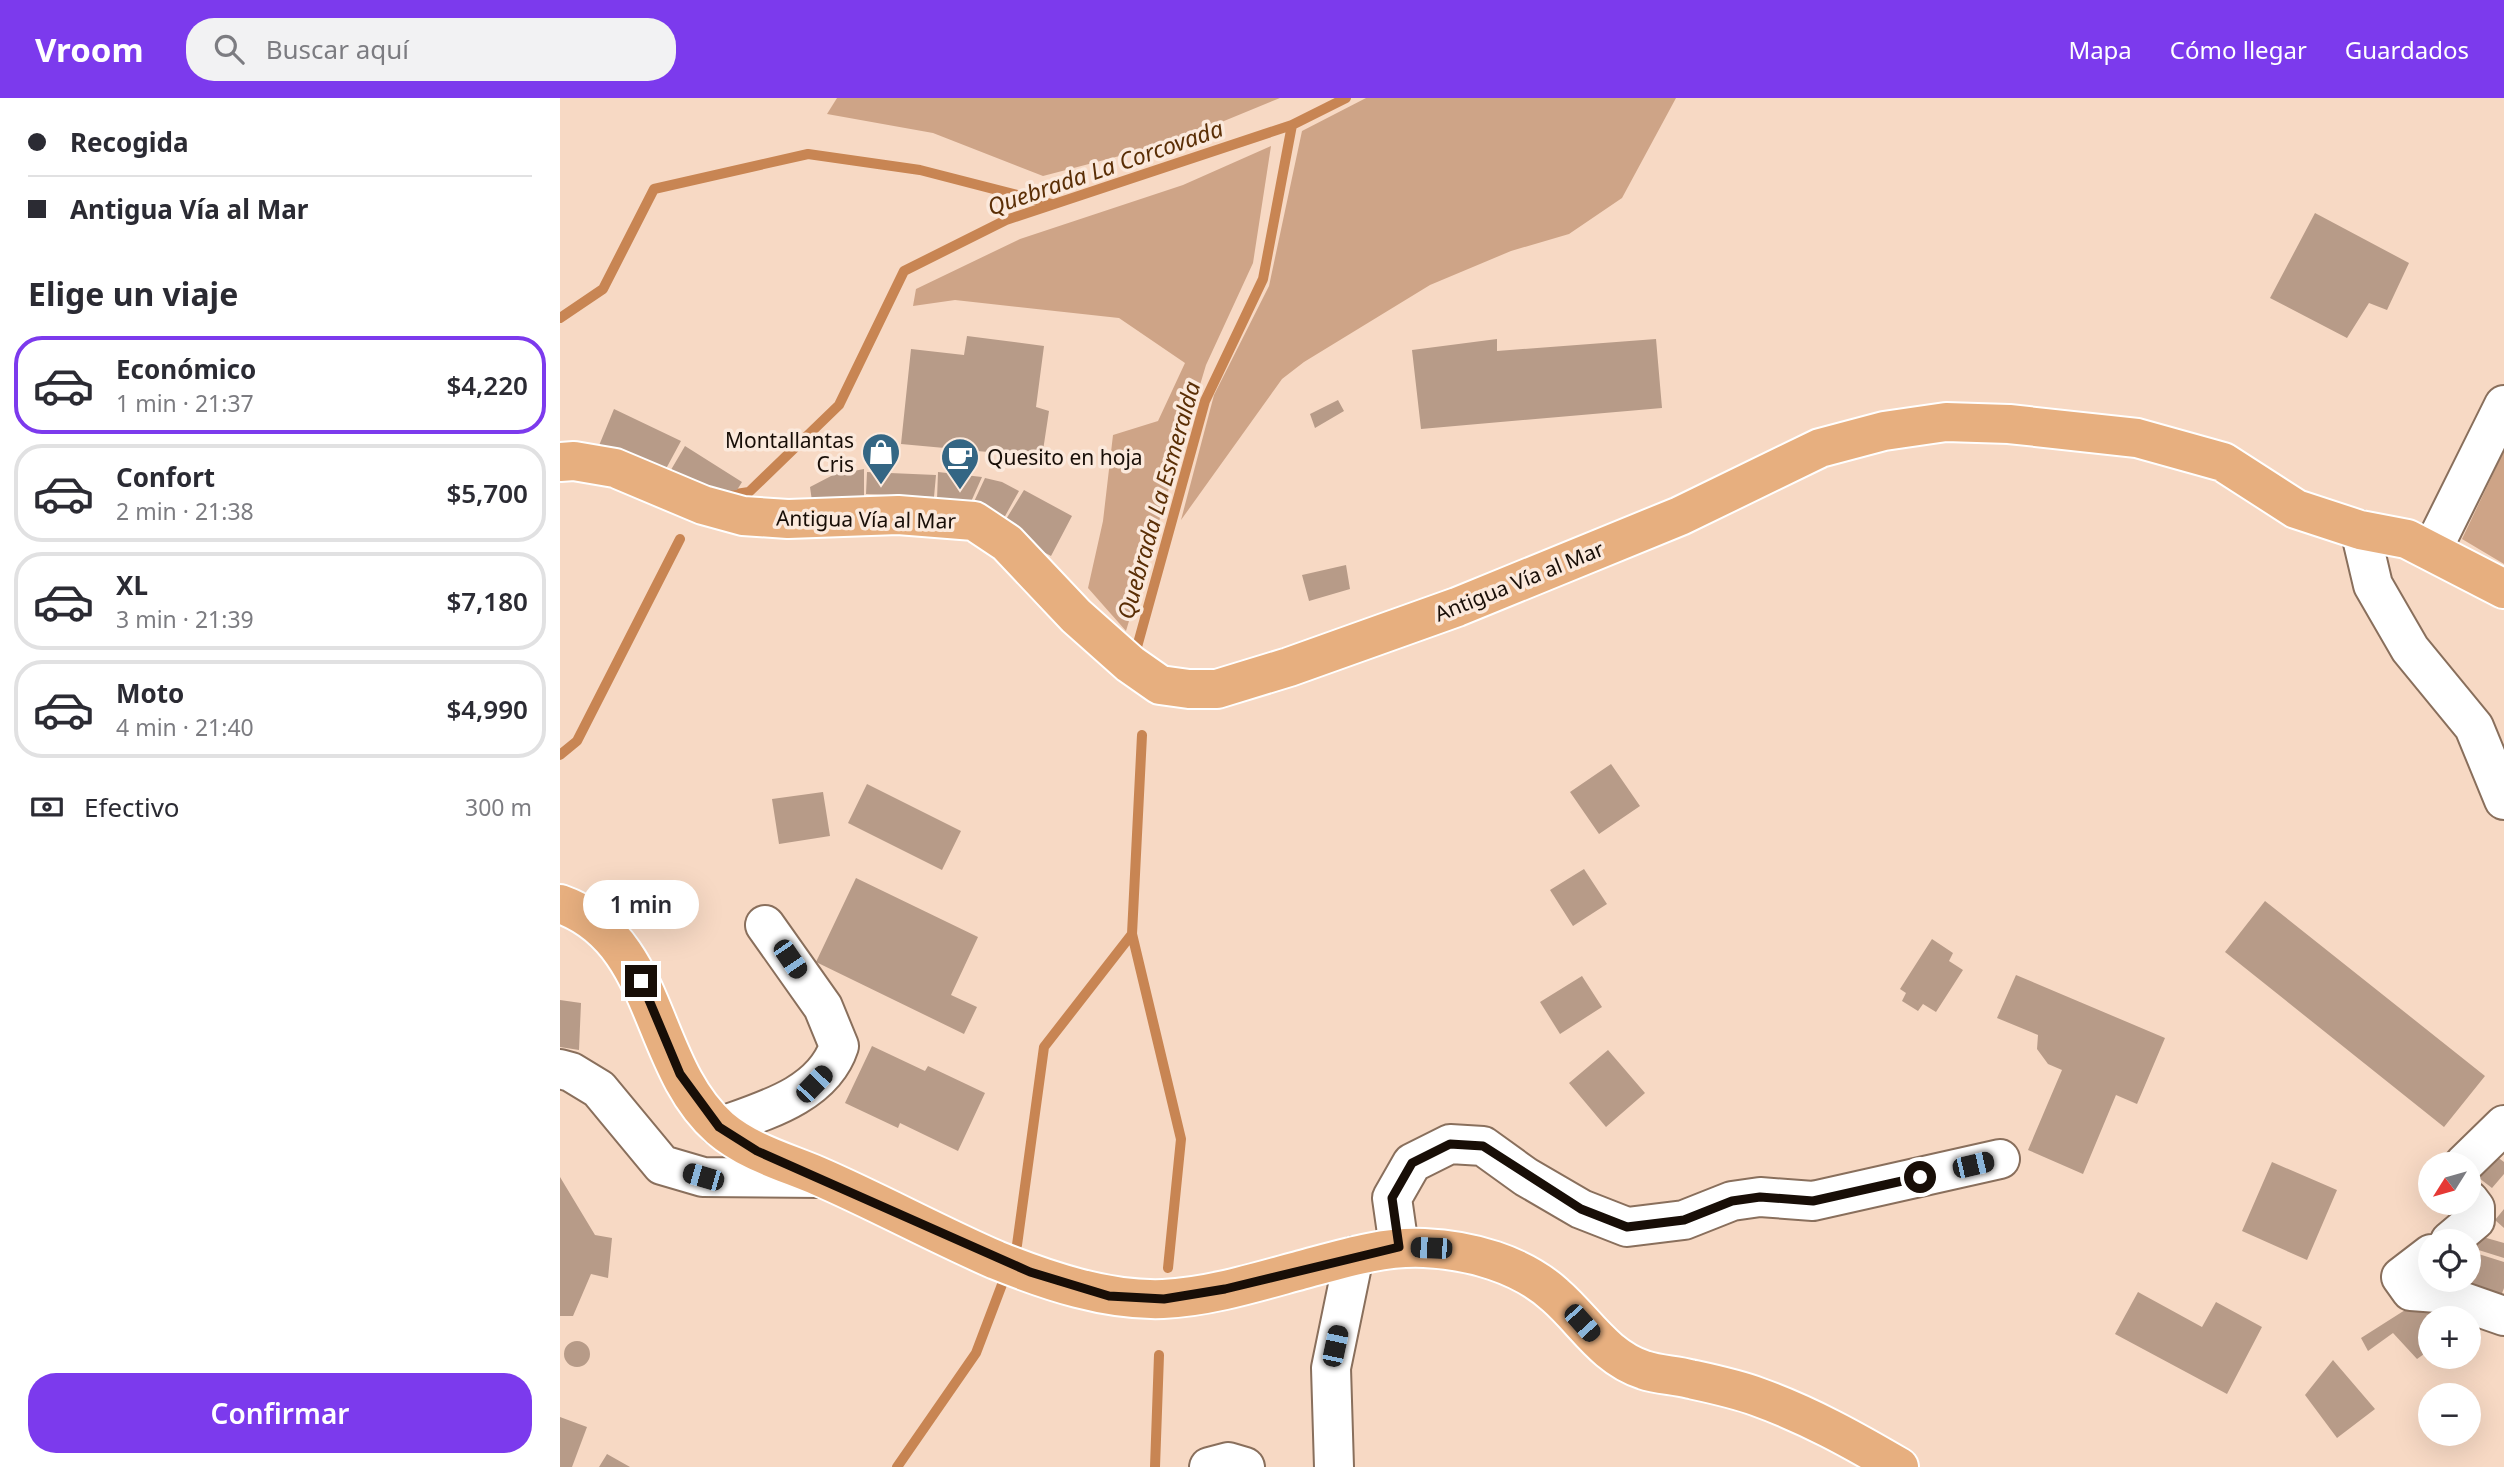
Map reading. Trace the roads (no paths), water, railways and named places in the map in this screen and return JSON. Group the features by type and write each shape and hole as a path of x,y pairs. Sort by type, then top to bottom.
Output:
{"main road":[{"name":"Antigua Vía al Mar","path":"560,462 574,461 615,468 703,505 743,516 788,519 898,515 974,521 1007,543 1076,616 1130,664 1160,685 1189,689 1217,689 1289,667 1457,607 1680,516 1820,448 1884,431 1946,422 2009,424 2137,438 2223,462 2296,509 2360,530 2407,539 2504,589"},
{"path":"560,904 579,911 614,939 641,981 680,1074 719,1127 757,1151 1014,1266 1109,1296 1164,1299 1225,1289 1399,1247 1431,1248 1494,1261 1523,1271 1555,1294 1617,1357 1644,1371 1689,1378 1756,1396 1826,1425 1899,1467"}],"street":[{"path":"2432,550 2504,405"},
{"path":"2360,530 2373,585 2410,649 2474,727 2504,800"},
{"path":"719,1127 764,1110 814,1084 833,1065 839,1046 823,1007 765,925"},
{"path":"560,1069 571,1072 599,1089 662,1165 703,1177 821,1178"},
{"path":"2476,1152 2504,1125"},
{"path":"1399,1247 1392,1198 1412,1163 1450,1144 1483,1146 1581,1209 1627,1227 1684,1220 1732,1201 1760,1197 1813,1201 2000,1159"},
{"path":"2464,1229 2475,1220 2475,1215"},
{"path":"1334,1467 1331,1368 1354,1256"},
{"path":"2418,1264 2401,1277 2412,1291 2418,1291"},
{"path":"2425,1292 2438,1293 2504,1316"},
{"path":"1209,1467 1228,1462 1245,1467"}],"waterway":[{"name":"Quebrada La Corcovada","path":"723,496 749,492 839,405 904,271 1006,220 1292,125 1346,98"},
{"name":"Quebrada La Esmeralda","path":"1137,647 1205,401 1263,279 1292,125"},
{"path":"560,318 603,289 654,189 808,154 920,170 1052,204"},
{"name":"Quebrada La Corcovada","path":"560,755 577,741 680,539"},
{"name":"Quebrada La Esmeralda","path":"897,1467 976,1353 1017,1245 1044,1047 1132,934 1142,735"},
{"path":"1132,934 1181,1139 1168,1268"},
{"path":"1155,1467 1159,1355"}],"place":[{"name":"Montallantas Cris","path":"881,486"},
{"name":"Quesito en hoja","path":"960,491"}]}
